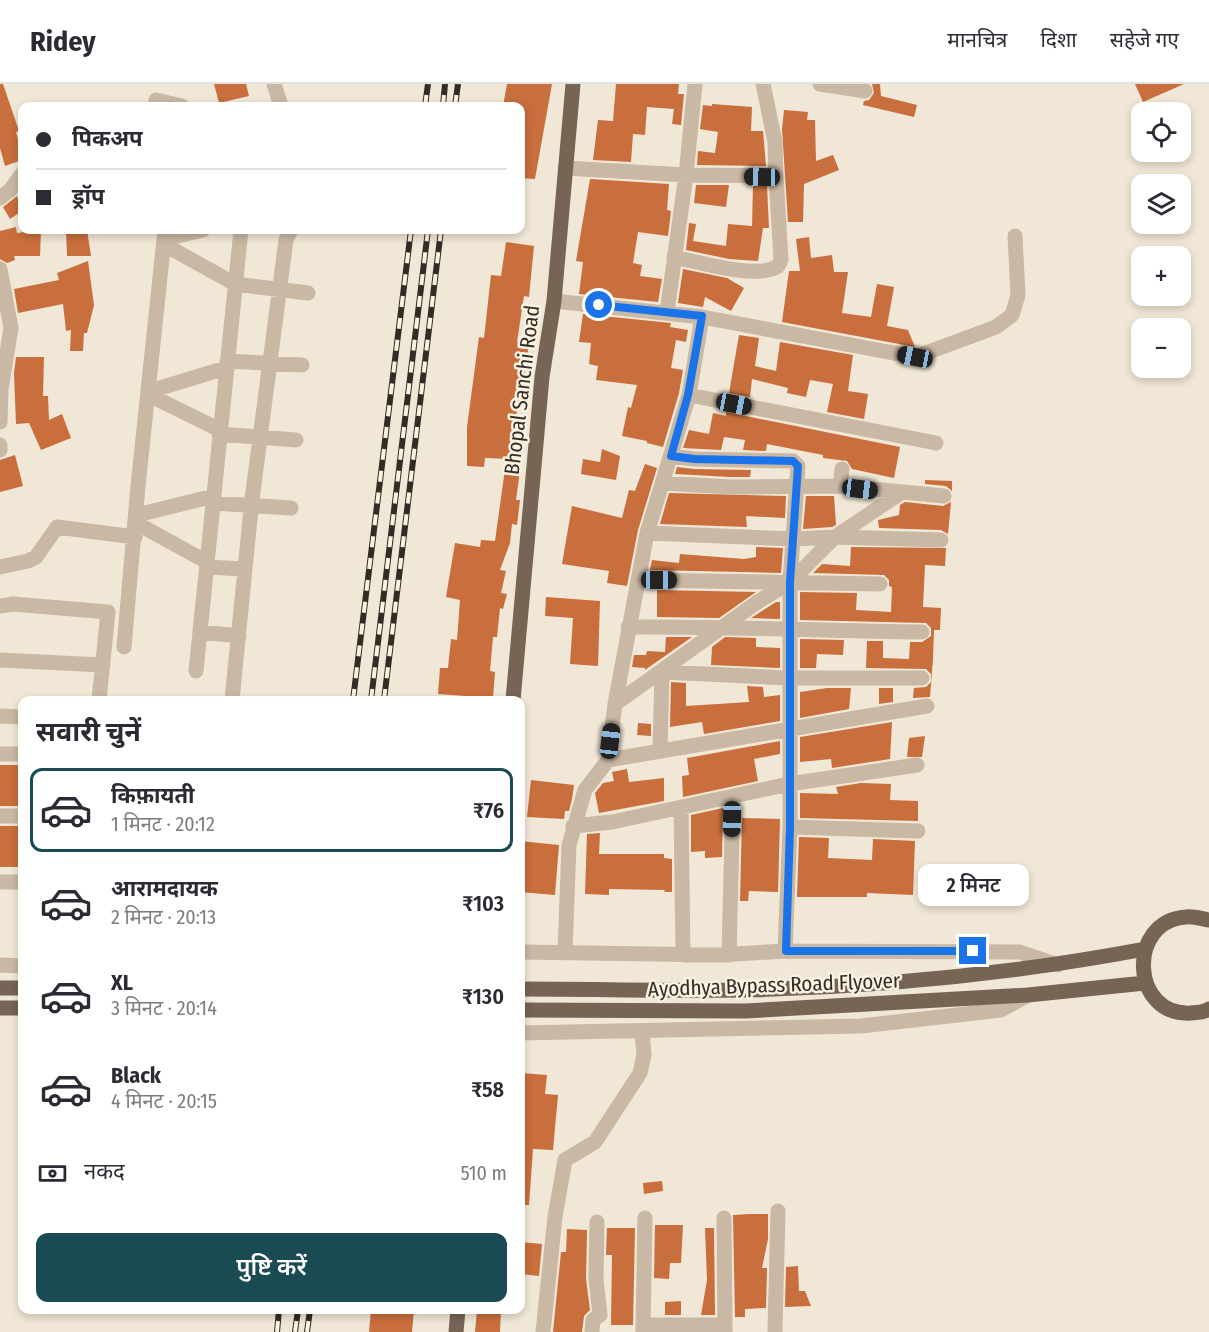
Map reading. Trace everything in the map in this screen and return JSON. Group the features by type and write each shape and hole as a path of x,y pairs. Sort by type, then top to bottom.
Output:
{"main road":[{"name":"Bhopal Sanchi Road","path":"513,696 542,377 554,301 573,84"},
{"path":"1209,920 1186,917 1165,924 1154,933 1145,949 1144,977 1153,996 1167,1008 1184,1013 1209,1009"},
{"name":"Ayodhya Bypass Road Flyover","path":"525,989 742,990 919,980 1058,965 1145,949"},
{"name":"Ayodhya Bypass Road Flyover","path":"525,1010 747,1011 1028,995 1144,977"},
{"path":"0,988 18,988"},
{"path":"0,1008 18,1008"},
{"path":"456,1332 458,1314"}],"street":[{"path":"155,84 164,102"},
{"path":"274,84 280,102"},
{"path":"667,312 686,175 695,84"},
{"path":"674,257 737,269 764,271 778,266 781,260 775,142 763,84"},
{"path":"820,84 866,91"},
{"path":"565,168 686,175 776,176"},
{"path":"0,198 18,178"},
{"path":"165,238 184,234"},
{"path":"196,671 241,234"},
{"path":"232,696 252,506 286,240 289,234"},
{"path":"554,301 702,316 915,357 996,327 1012,315 1018,295 1015,236"},
{"path":"165,238 235,284 308,293"},
{"path":"124,647 165,238"},
{"path":"0,269 11,328 1,389 0,422"},
{"path":"566,951 569,845 573,826 585,790 608,760 628,627 640,580 647,533 688,395 702,316"},
{"path":"149,393 226,364 302,365"},
{"path":"149,393 219,432 296,440"},
{"path":"688,395 936,443"},
{"path":"0,445 0,450"},
{"path":"671,456 694,459 793,461 798,466 790,582 790,827 786,951"},
{"path":"840,486 842,469"},
{"path":"663,483 729,487 840,486 899,494 944,496"},
{"path":"615,704 756,603 790,582 835,537 899,494"},
{"path":"0,567 36,557 57,528 136,525 214,499 252,506 291,508"},
{"path":"136,525 207,564 245,569"},
{"path":"647,533 794,539 835,537 941,540"},
{"path":"640,580 880,584"},
{"path":"0,606 13,604 108,612 99,696"},
{"path":"628,627 725,626 789,630 922,632"},
{"path":"200,632 238,636"},
{"path":"0,660 103,666"},
{"path":"662,672 789,678 922,678"},
{"path":"660,749 662,672"},
{"path":"608,760 660,749 927,706"},
{"path":"0,716 18,717"},
{"path":"0,754 18,754"},
{"path":"573,826 612,822 789,784 917,765"},
{"path":"729,955 733,796"},
{"path":"681,807 683,955"},
{"path":"0,816 18,816"},
{"path":"790,827 918,831"},
{"path":"0,882 18,882"},
{"path":"525,952 729,955 786,951 1020,951 1058,965"},
{"path":"0,965 18,966"},
{"path":"525,1033 861,1026 1001,1010 1028,995"},
{"path":"543,1332 555,1218 564,1160 595,1142 640,1073 644,1055 642,1032"},
{"path":"775,1332 778,1211"},
{"path":"645,1218 644,1328 725,1329 724,1218"},
{"path":"592,1332 593,1320 600,1314 596,1278 597,1222"}],"building":[{"path":"0,84 3,84 18,128 16,132 18,161 5,166 0,148"},
{"path":"214,84 246,84 249,96 219,102"},
{"path":"507,84 552,84 535,179 525,178 525,102 504,102"},
{"path":"616,84 679,84 678,94 684,94 681,125 672,124 674,109 647,107 645,135 633,134 631,162 593,160 598,120 613,121"},
{"path":"872,84 880,84 881,96 917,105 914,117 863,105 864,101 869,100 874,93"},
{"path":"1135,84 1184,84 1143,102"},
{"path":"712,104 752,107 751,131 763,131 766,166 697,165 698,151 715,153 718,132 700,129 703,105 712,106"},
{"path":"784,110 808,112 807,120 815,120 816,161 833,155 839,170 804,184 803,222 788,222 782,129"},
{"path":"590,179 669,184 667,210 671,211 668,236 638,232 633,263 642,265 640,276 662,279 658,302 579,294 583,262 576,261"},
{"path":"696,185 729,185 726,207 694,203"},
{"path":"753,185 767,186 769,228 763,228 758,261 729,259 686,250 689,223 696,224 693,241 726,246 728,224 752,226"},
{"path":"17,196 18,214 10,219 3,207"},
{"path":"16,227 18,234 41,234 40,256 14,256 15,260 7,263 0,259 0,231"},
{"path":"66,234 88,234 91,256 67,256"},
{"path":"809,237 811,258 832,255 834,272 848,272 842,313 871,317 877,284 894,287 887,326 908,330 915,347 782,322 789,271 800,271 796,239"},
{"path":"506,242 534,246 529,297 524,296 517,342 529,344 520,406 517,405 515,436 511,436 510,459 485,458 484,467 467,466 467,427 479,337 484,338 491,275 501,276"},
{"path":"88,261 94,305 87,333 84,333 83,351 70,351 71,330 66,331 63,304 18,313 14,289 59,280 57,273"},
{"path":"683,269 727,278 744,288 731,311 705,297 703,307 678,303"},
{"path":"583,314 671,323 670,327 688,330 686,342 676,340 671,368 683,370 679,393 663,447 622,436 628,407 631,408 637,385 596,380 598,366 589,364 591,343 579,342"},
{"path":"739,335 759,338 755,366 776,371 780,342 853,355 848,391 868,394 864,419 827,412 833,384 810,380 806,397 787,393 788,388 752,379 750,397 729,393"},
{"path":"16,357 44,357 43,396 48,396 49,420 62,414 71,438 41,450 29,423 16,424 14,373"},
{"path":"726,412 900,447 894,478 852,469 847,461 823,458 823,455 767,444 766,451 743,450 745,440 724,437 721,450 683,448 689,430 709,434 713,413 726,416"},
{"path":"602,449 620,456 616,480 581,474 583,459 600,462"},
{"path":"15,455 23,486 0,492 0,460"},
{"path":"506,462 521,464 516,500 520,500 517,525 512,524 510,543 500,570 506,571 501,593 507,594 503,609 500,608 497,637 493,637 490,671 495,672 493,696 438,694 440,668 448,668 451,639 457,640 460,600 446,597 455,543 480,547 481,540 495,541"},
{"path":"645,464 657,468 638,530 627,586 607,583 609,571 562,564 572,506 622,518 629,490 635,491"},
{"path":"677,467 751,470 750,477 730,477 675,474"},
{"path":"925,480 952,481 952,491 946,486 925,484"},
{"path":"669,493 786,496 785,518 746,516 747,527 660,524"},
{"path":"806,496 834,496 836,525 803,529"},
{"path":"905,502 943,506 951,502 948,534 941,530 879,528 878,520 899,515 900,505"},
{"path":"756,547 783,548 781,573 650,570 652,560 679,563 680,554 744,559 756,557"},
{"path":"851,547 946,548 945,566 925,565 923,607 941,608 940,630 934,630 933,659 930,697 913,698 914,688 926,687 931,682 931,674 926,669 866,668 867,641 883,641 883,658 909,659 910,642 922,642 931,636 931,628 926,623 800,620 800,592 857,593 856,610 891,612 892,587 889,586 889,580 884,575 813,573 822,564 850,566"},
{"path":"657,590 756,592 719,618 657,617"},
{"path":"546,597 600,601 598,666 570,664 573,618 545,616"},
{"path":"776,602 780,602 780,619 751,618"},
{"path":"666,637 692,637 645,670 645,668 632,667 634,655 646,655 647,651 665,652"},
{"path":"725,637 756,638 756,647 780,648 780,668 711,665 712,647"},
{"path":"800,639 844,640 843,655 817,654 816,668 800,668"},
{"path":"671,682 686,683 686,706 749,702 747,686 763,687 764,697 780,695 780,721 704,734 702,722 670,727"},
{"path":"827,688 851,688 849,709 800,718 800,692"},
{"path":"879,688 893,688 893,702 879,704"},
{"path":"892,722 890,759 832,768 831,759 800,762 800,737"},
{"path":"638,723 651,724 651,736 637,735"},
{"path":"925,736 922,757 907,757 909,738"},
{"path":"780,741 780,754 754,759 758,781 683,797 682,776 689,775 687,758"},
{"path":"0,765 18,765 18,806 0,806"},
{"path":"627,769 629,782 664,778 664,801 599,813 595,793 603,783 614,781 612,772"},
{"path":"531,780 574,785 569,811 565,811 564,819 527,817"},
{"path":"861,783 891,784 890,800 918,801 918,821 800,818 800,793 838,794 836,787"},
{"path":"723,808 722,857 705,858 705,851 691,852 691,815"},
{"path":"742,818 780,819 778,892 749,891 748,901 740,901"},
{"path":"0,826 18,826 18,867 0,867"},
{"path":"600,833 599,854 664,854 664,858 672,859 672,892 609,889 609,895 585,894 587,834"},
{"path":"799,837 829,838 828,858 872,860 873,839 915,841 913,895 867,893 867,897 797,897"},
{"path":"525,842 559,845 555,895 525,892"},
{"path":"525,1073 547,1075 545,1094 558,1095 553,1150 533,1149 529,1205 525,1205"},
{"path":"662,1181 663,1191 644,1194 643,1183"},
{"path":"768,1214 768,1239 762,1268 767,1268 766,1308 745,1309 745,1317 735,1317 733,1215"},
{"path":"655,1225 683,1225 681,1263 670,1263 669,1279 654,1278"},
{"path":"607,1228 635,1228 633,1325 611,1325 612,1255 606,1255"},
{"path":"705,1228 714,1228 715,1315 701,1315 707,1280"},
{"path":"567,1229 587,1230 586,1279 590,1310 584,1316 582,1332 553,1332 561,1252 566,1252"},
{"path":"525,1242 542,1244 539,1276 525,1275"},
{"path":"798,1266 799,1291 805,1291 811,1306 785,1307 786,1267"},
{"path":"681,1301 681,1315 665,1315 665,1302"},
{"path":"371,1314 414,1314 412,1332 369,1332"},
{"path":"477,1314 501,1314 500,1332 475,1332"}],"railway":[{"path":"426,102 428,84"},
{"path":"443,102 445,84"},
{"path":"456,102 458,84"},
{"path":"353,696 411,234"},
{"path":"371,696 428,234"},
{"path":"384,696 441,234"},
{"path":"277,1332 279,1314"},
{"path":"295,1332 297,1314"},
{"path":"307,1332 309,1314"}],"route":[{"path":"599,305 702,316 688,395 671,456 694,459 793,461 798,466 790,582 790,827 786,951 973,951"}]}
